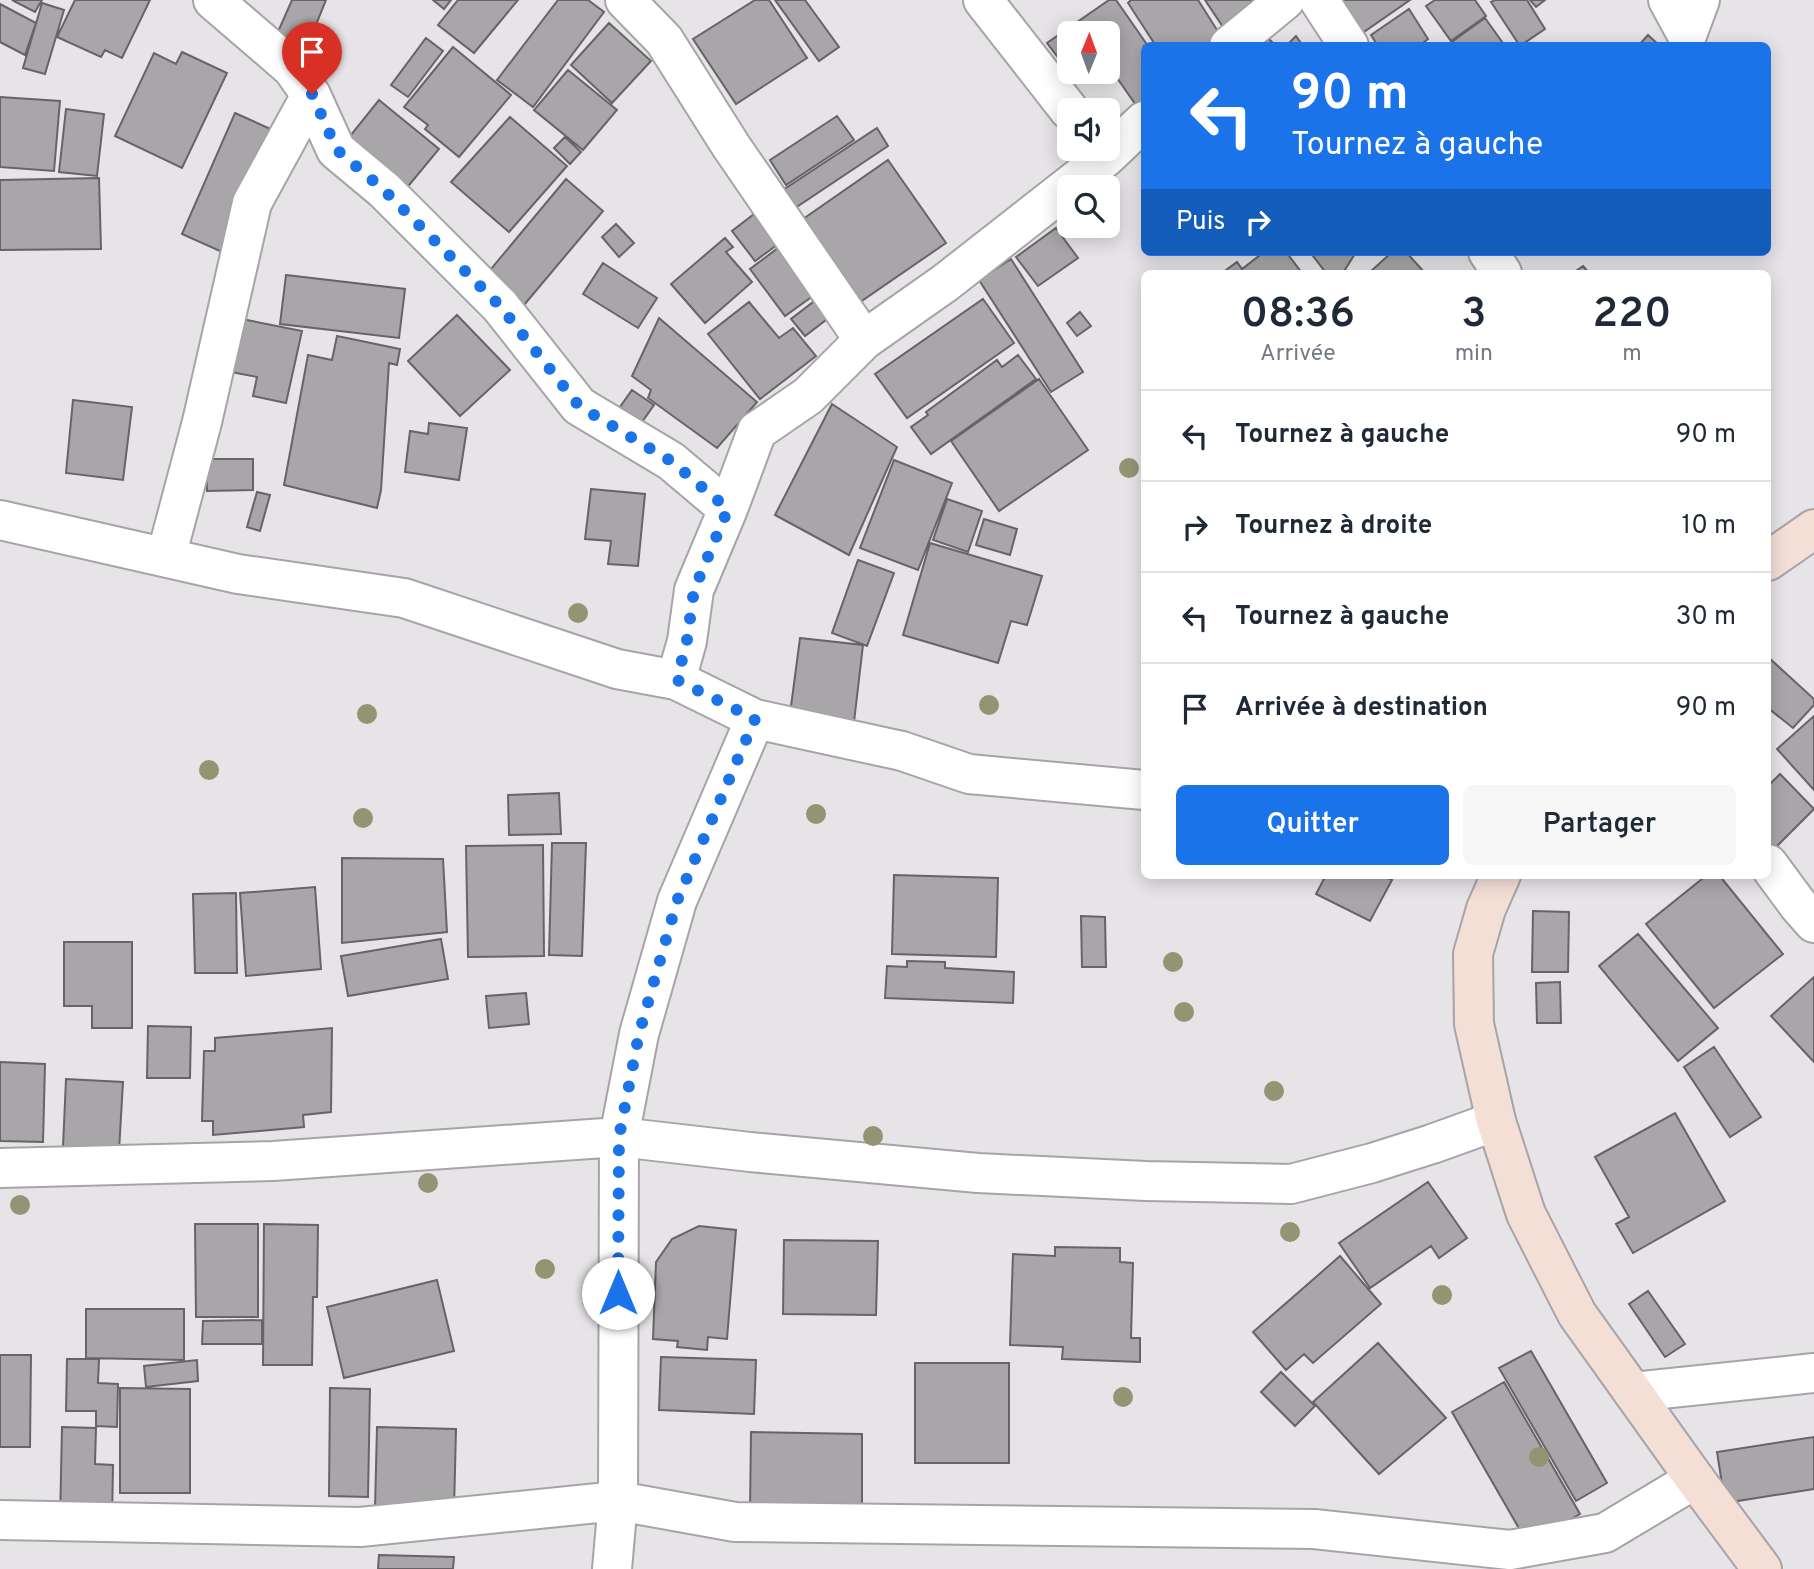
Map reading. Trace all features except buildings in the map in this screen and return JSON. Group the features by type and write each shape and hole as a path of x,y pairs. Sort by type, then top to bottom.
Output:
{"street":[{"path":"213,0 292,68 312,94 337,150 384,190 500,306 579,406 671,461 728,509"},
{"path":"625,0 664,40 732,146 864,340"},
{"path":"983,0 1060,98"},
{"path":"1234,42 1285,0"},
{"path":"1319,0 1346,42"},
{"path":"1668,0 1687,35 1700,0"},
{"path":"166,557 202,422 252,203 312,94"},
{"path":"1120,139 1141,123"},
{"path":"677,680 687,640 694,590 757,431 808,396 864,340 945,283 1092,161"},
{"path":"0,520 238,574 404,598 617,669 677,680 755,719 902,751 969,774 1141,790"},
{"path":"1771,559 1814,529"},
{"path":"612,1569 618,1501 619,1137 639,1034 677,901 755,719"},
{"path":"1771,868 1814,923"},
{"path":"1499,879 1486,908 1473,954 1474,1024 1496,1121 1526,1214 1577,1314 1762,1569"},
{"path":"0,1168 273,1161 619,1137 978,1173 1291,1184 1372,1163 1496,1121"},
{"path":"1633,1392 1814,1373"},
{"path":"0,1520 360,1527 618,1501 735,1522 1314,1529 1510,1550 1605,1533 1695,1479"}],"route":[{"path":"312,94 337,150 384,190 500,306 579,406 671,461 728,509 694,590 687,640 677,680 755,719 677,901 639,1034 619,1137 618,1293"}]}
